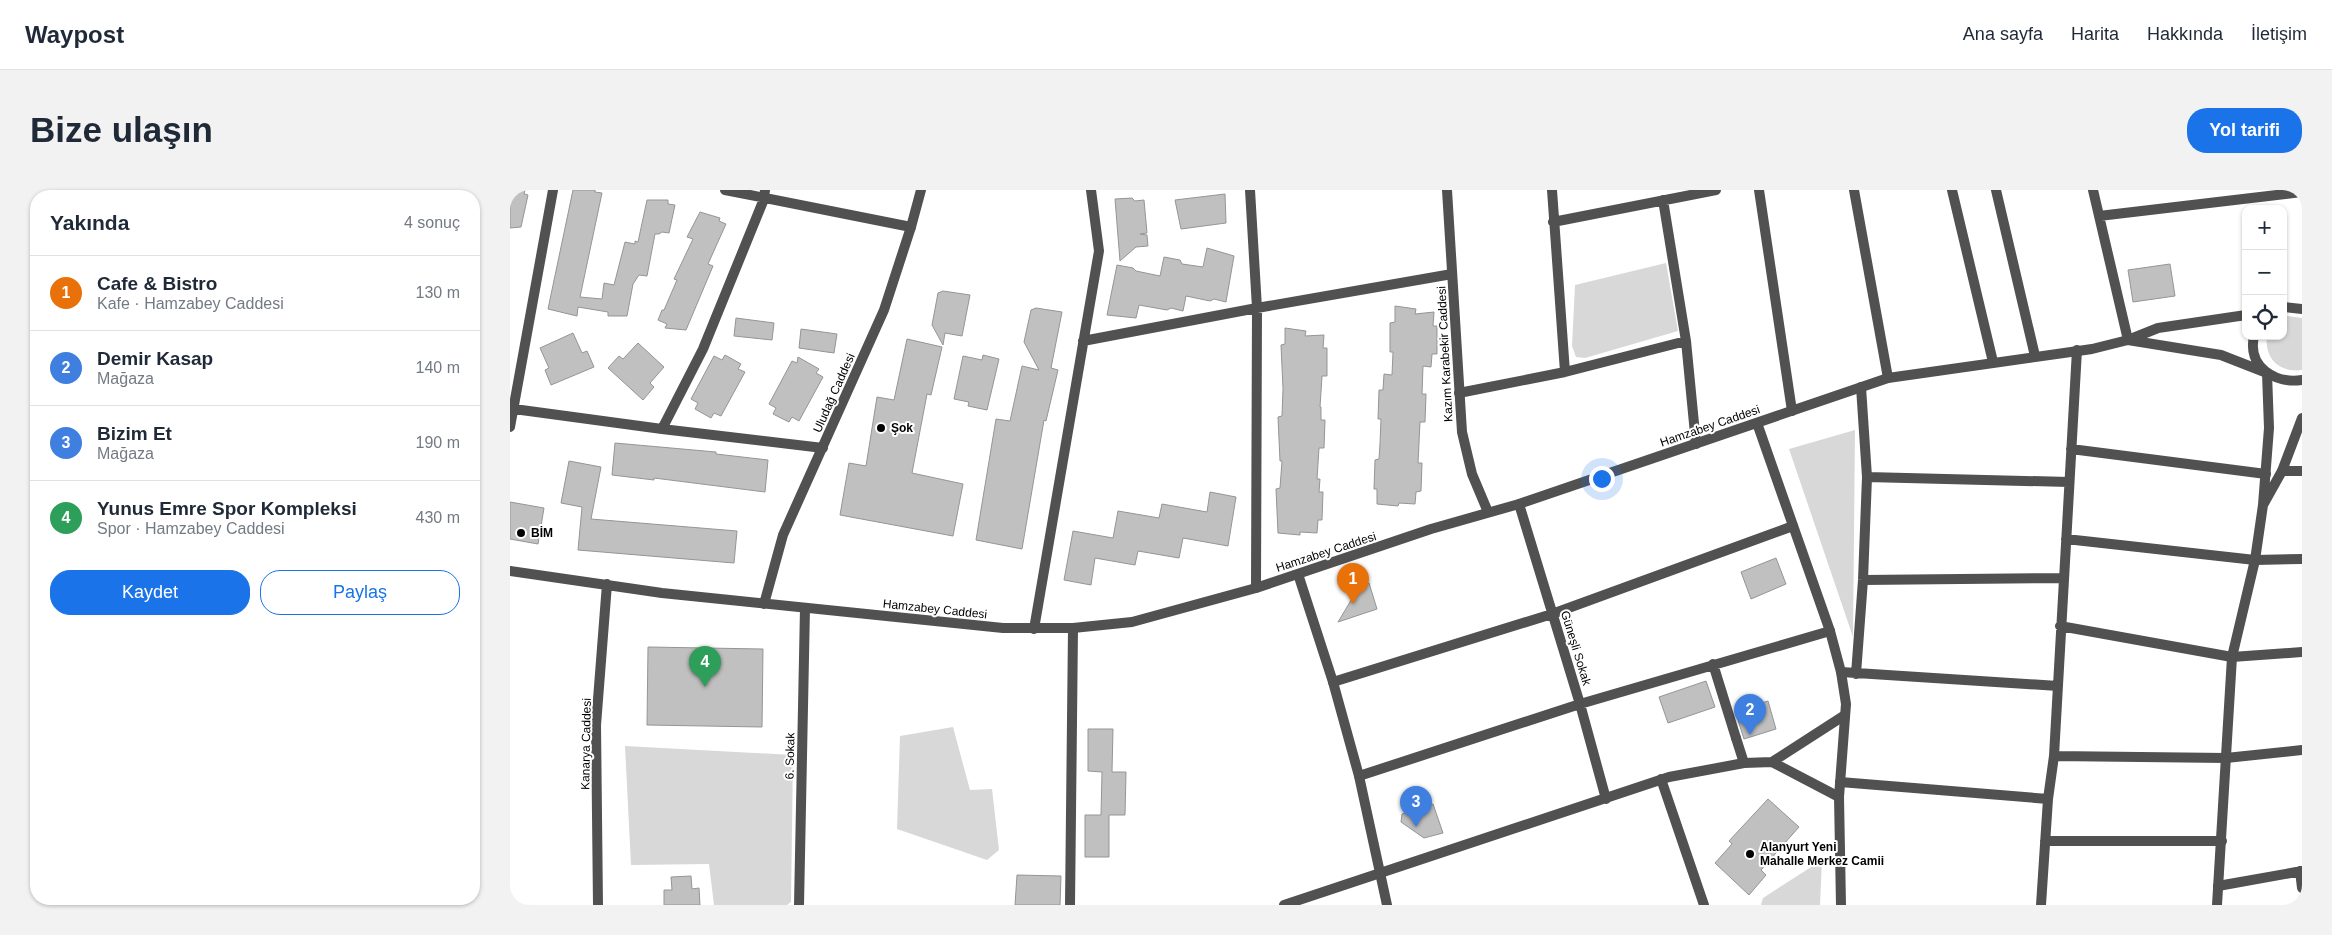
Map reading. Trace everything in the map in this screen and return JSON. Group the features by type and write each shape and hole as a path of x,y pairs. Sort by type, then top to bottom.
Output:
{"street":[{"path":"510,427 553,190"},
{"path":"725,190 765,194 912,227"},
{"name":"Uludağ Caddesi","path":"764,604 782,535 884,310 912,227 921,190"},
{"path":"1034,628 1099,251 1091,190"},
{"path":"1250,190 1257,308 1256,588"},
{"name":"Kazım Karabekir Caddesi","path":"1447,190 1462,432 1472,474 1488,512"},
{"path":"1552,190 1565,372"},
{"path":"1553,222 1716,190"},
{"path":"1759,190 1792,411"},
{"path":"1854,190 1888,378"},
{"path":"1952,190 1993,362"},
{"path":"1996,190 2035,356"},
{"path":"2093,190 2128,340"},
{"path":"2099,216 2302,192"},
{"path":"662,430 703,349 765,194"},
{"path":"1663,200 1686,341 1696,444"},
{"path":"1083,341 1452,274"},
{"path":"2287,307 2300,307"},
{"path":"2128,340 2158,328 2242,316"},
{"path":"2128,340 2221,355 2278,379 2302,380"},
{"name":"Hamzabey Caddesi","path":"510,571 662,593 1003,628 1073,628 1132,622 1256,588 1488,512 1519,504 1888,378 2077,350 2128,340"},
{"path":"2217,905 2232,657 2255,560 2264,505 2269,428 2267,373 2259,364 2254,353 2254,340"},
{"path":"1459,393 1565,372 1686,341"},
{"path":"2041,905 2048,799 2054,756 2077,350"},
{"path":"1856,674 1863,580 1867,476 1861,387"},
{"path":"514,408 662,430 823,448"},
{"path":"2264,505 2282,471 2302,418"},
{"path":"1757,423 1830,631 1841,672 1846,704 1839,798 1841,905"},
{"path":"2071,449 2266,474"},
{"path":"2282,471 2302,471"},
{"path":"1867,476 2069,482"},
{"name":"Güneşli Sokak","path":"1519,504 1580,704 1606,799"},
{"path":"1333,682 1552,614 1793,526"},
{"path":"2066,539 2255,560 2302,559"},
{"path":"1298,574 1333,682 1359,776 1387,905"},
{"path":"1863,580 2064,578"},
{"name":"Kanarya Caddesi","path":"598,905 596,725 607,584"},
{"name":"6. Sokak","path":"799,905 805,608"},
{"path":"2060,626 2232,657 2302,652"},
{"path":"1070,905 1073,628"},
{"path":"1359,776 1580,704 1830,631"},
{"path":"1713,664 1744,763"},
{"path":"1841,672 2058,686"},
{"path":"1772,762 1845,715"},
{"path":"2054,756 2226,758 2302,750"},
{"path":"1284,905 1661,780 1744,763 1772,762 1839,798"},
{"path":"1661,780 1704,905"},
{"path":"1840,782 2048,799"},
{"path":"2046,841 2222,841"},
{"path":"2218,886 2301,871 2302,888"}],"shaded area":[{"path":"1666,263 1678,331 1585,358 1576,357 1572,346 1575,285"},
{"path":"2287,316 2302,318 2302,370 2280,367 2271,358 2267,340 2287,340"},
{"path":"1855,430 1853,637 1789,449"},
{"path":"953,727 970,790 992,789 999,850 987,860 897,829 900,736"},
{"path":"625,746 793,755 791,902 787,905 714,905 709,864 631,865"},
{"path":"1822,860 1820,905 1761,905 1763,898"}],"building":[{"path":"510,190 525,190 524,194 528,195 521,227 510,228"},
{"path":"573,190 595,190 595,192 602,193 580,297 602,299 604,283 614,285 625,242 635,244 635,241 638,242 647,200 668,200 668,204 675,205 669,233 655,234 647,276 639,275 633,284 627,316 608,316 608,312 578,307 577,316 548,309"},
{"path":"1225,194 1226,223 1181,229 1175,200"},
{"path":"1132,198 1135,201 1144,200 1147,233 1140,234 1147,235 1148,246 1136,247 1120,261 1115,199"},
{"path":"700,212 720,218 719,221 726,224 708,264 713,266 686,330 665,328 667,324 658,320 677,280 674,279 693,239 687,237"},
{"path":"1207,248 1234,256 1226,302 1186,296 1183,311 1139,305 1136,318 1107,315 1117,265 1160,276 1164,257 1180,260 1182,264 1203,267"},
{"path":"2170,264 2175,296 2133,302 2128,270"},
{"path":"943,291 970,295 962,336 945,333 943,345 932,325 938,293"},
{"path":"1395,306 1416,309 1415,314 1434,312 1433,326 1437,326 1437,354 1432,354 1431,367 1423,366 1422,394 1426,394 1425,422 1420,422 1418,463 1422,463 1421,491 1416,492 1415,504 1399,503 1398,506 1377,504 1377,489 1374,489 1375,460 1379,459 1380,444 1381,419 1378,419 1379,390 1383,390 1384,374 1392,375 1393,352 1390,352 1390,323 1395,322"},
{"path":"1036,308 1062,312 1051,368 1058,370 1046,421 1044,420 1022,549 976,540 996,419 1010,421 1022,366 1039,370 1024,342 1031,310"},
{"path":"736,318 774,323 772,340 734,336"},
{"path":"1285,328 1306,331 1305,336 1324,335 1323,348 1327,348 1327,376 1322,376 1320,407 1321,420 1325,420 1324,448 1319,448 1317,479 1320,479 1319,492 1323,492 1322,520 1318,520 1317,533 1300,532 1300,535 1278,533 1276,489 1280,488 1282,461 1280,461 1278,417 1282,416 1281,345 1285,344"},
{"path":"801,329 837,334 834,353 799,348"},
{"path":"573,333 582,353 587,351 594,367 551,385 545,370 549,368 540,348"},
{"path":"907,339 942,347 931,395 927,394 912,473 963,484 953,536 840,515 849,463 866,466 877,397 894,400"},
{"path":"638,343 664,367 650,383 654,387 643,400 608,368 619,356 623,359"},
{"path":"725,355 741,364 738,369 745,372 721,416 714,413 711,418 695,409 698,403 691,399 714,356 722,360"},
{"path":"983,355 999,359 987,410 968,406 969,402 954,399 963,356 982,360"},
{"path":"798,357 819,369 816,373 823,377 799,421 792,417 789,422 773,414 776,408 769,404 792,361 797,363"},
{"path":"615,443 716,452 716,454 768,460 765,492 654,478 654,480 612,475"},
{"path":"569,461 601,467 591,519 737,531 734,563 578,550 582,507 561,503"},
{"path":"1210,492 1236,497 1228,546 1183,538 1179,558 1138,551 1135,565 1095,558 1091,585 1064,580 1073,531 1113,538 1118,511 1159,518 1162,504 1207,512"},
{"path":"510,502 544,508 538,544 510,539"},
{"path":"1776,558 1786,584 1751,599 1741,572"},
{"path":"1369,583 1377,609 1338,622 1359,587"},
{"path":"648,647 763,649 762,727 647,725"},
{"path":"1706,681 1715,707 1668,723 1659,697"},
{"path":"1768,701 1776,729 1744,739 1735,711"},
{"path":"1088,729 1113,729 1112,772 1126,772 1125,815 1109,815 1109,857 1085,857 1085,815 1101,815 1102,772 1088,771"},
{"name":"Alanyurt Yeni Mahalle Merkez Camii","path":"1768,799 1799,827 1761,870 1766,875 1749,895 1715,863 1732,844 1729,841"},
{"path":"1433,804 1443,833 1424,838 1401,822 1402,814"},
{"path":"1017,875 1061,876 1060,905 1015,905"},
{"path":"691,876 692,889 699,888 700,905 664,905 664,890 672,890 671,877"}],"place":[{"name":"Şok","path":"881,428"},
{"name":"BİM","path":"521,533"},
{"name":"Cafe & Bistro","path":"1353,604"},
{"name":"Yunus Emre Spor Kompleksi","path":"705,687"},
{"name":"Demir Kasap","path":"1750,735"},
{"name":"Bizim Et","path":"1416,827"},
{"name":"Alanyurt Yeni Mahalle Merkez Camii","path":"1750,854"}]}
